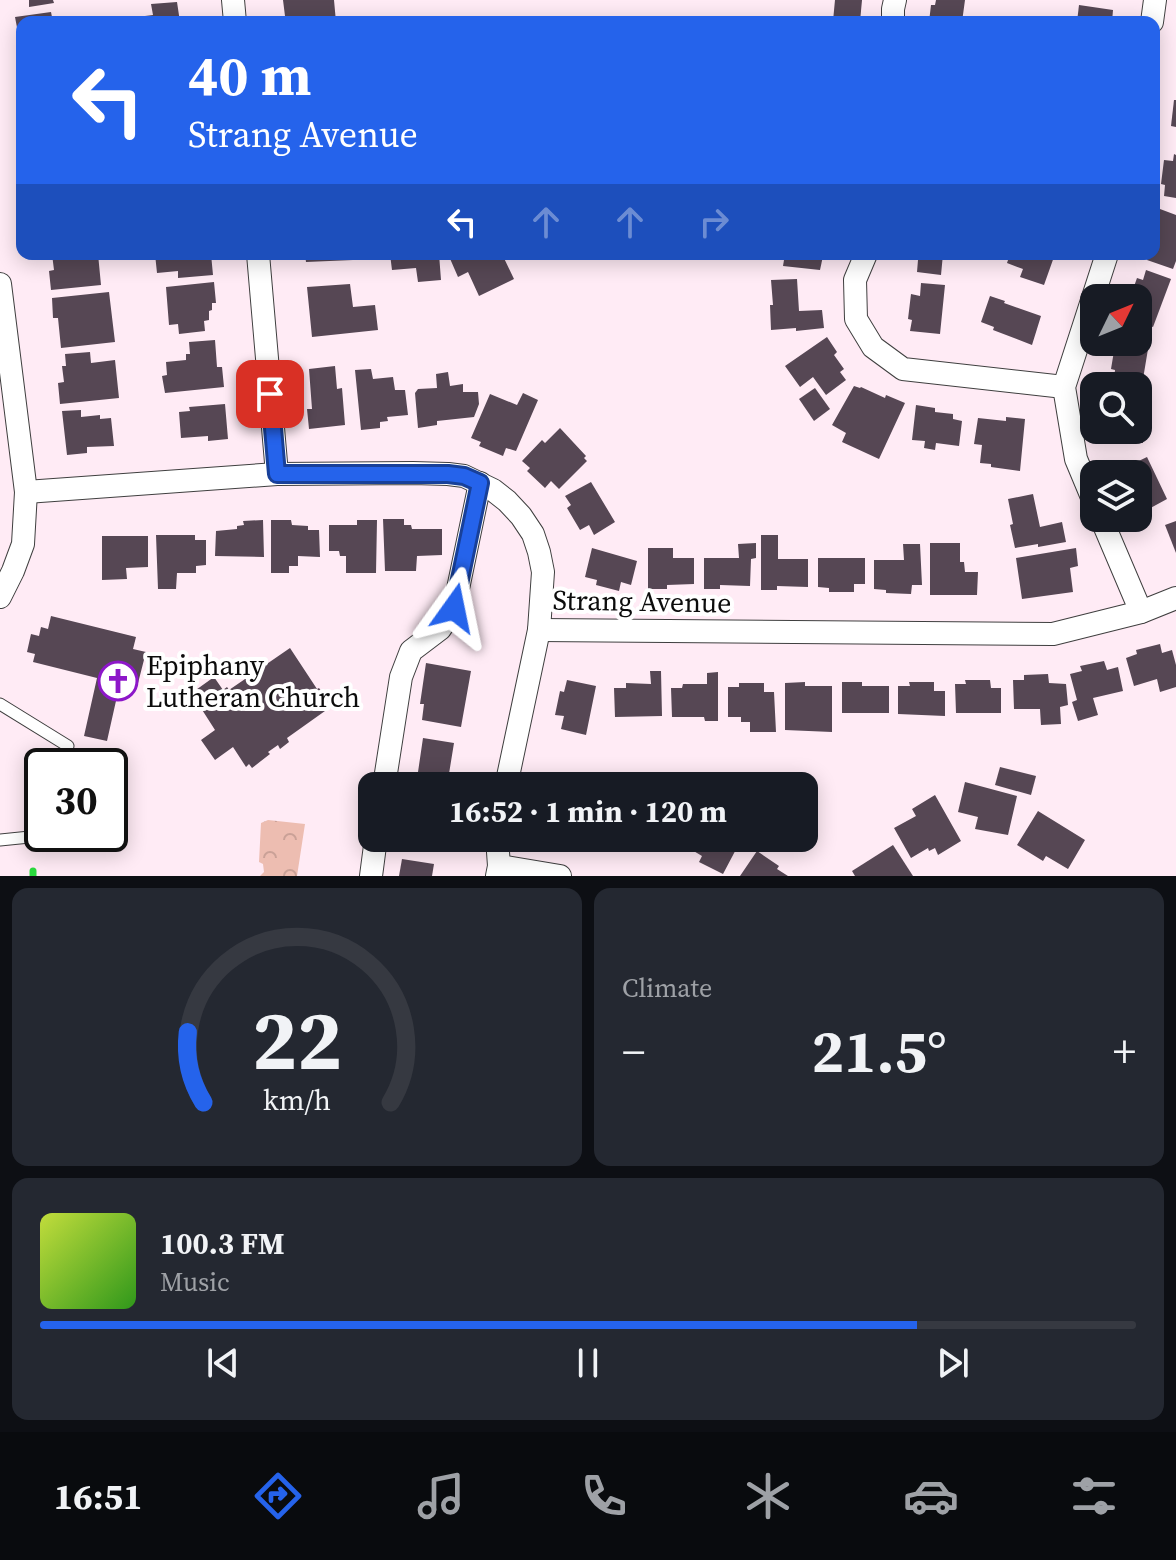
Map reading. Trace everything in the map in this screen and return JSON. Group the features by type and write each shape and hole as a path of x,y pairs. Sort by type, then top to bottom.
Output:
{"street":[{"path":"259,260 277,474"},
{"path":"863,260 855,280 856,319 873,347 903,369 1064,387"},
{"path":"1080,469 1064,387 1105,260"},
{"path":"0,284 26,492 23,544 0,597"},
{"name":"Strang Avenue","path":"26,492 277,474 464,476 493,490 507,501 533,534 543,572 539,630 1053,634 1141,612 1176,598"},
{"path":"386,772 401,677 411,651 440,629 454,608 480,483"},
{"path":"1107,532 1141,612"},
{"path":"509,772 539,630"},
{"path":"371,876 374,852"},
{"path":"498,871 560,876"}],"lane":[{"path":"0,704 68,746"},
{"path":"0,840 24,838"}],"green space":[{"path":"268,820 305,824 297,876 260,876 264,872 263,864 259,862 261,823"}],"building":[{"path":"29,0 53,0 54,3 29,7"},
{"path":"283,0 334,0 335,16 285,16"},
{"path":"835,0 862,0 861,16 833,16"},
{"path":"936,0 965,0 963,16 930,16 931,5 935,5"},
{"path":"177,2 179,16 145,16 153,15 151,4"},
{"path":"1079,5 1113,10 1112,16 1078,16"},
{"path":"51,12 52,16 22,16"},
{"path":"1176,100 1176,127 1171,126"},
{"path":"1174,154 1176,198 1164,196 1165,185 1161,184 1164,160 1173,161"},
{"path":"1160,209 1176,215 1176,261 1173,269 1147,260 1160,260"},
{"path":"53,260 99,260 101,285 51,290 49,271 54,270"},
{"path":"156,260 212,260 213,275 178,278 178,271 157,273"},
{"path":"306,260 353,260 306,262"},
{"path":"391,260 439,260 441,280 418,282 416,268 392,270"},
{"path":"451,260 505,260 514,279 479,296 468,272 458,277"},
{"path":"784,260 822,260 820,270 783,266"},
{"path":"918,260 942,260 941,275 917,272"},
{"path":"1008,260 1053,260 1044,285 1020,277 1023,269 1007,263"},
{"path":"1146,270 1171,279 1153,327 1152,284 1135,284 1137,278 1143,280"},
{"path":"797,279 799,311 822,310 824,328 771,330 771,280"},
{"path":"214,282 216,303 212,303 209,320 204,321 205,331 179,334 178,324 169,325 166,287"},
{"path":"921,283 945,285 940,334 910,331 911,294 920,296"},
{"path":"350,284 353,307 375,305 378,330 312,337 307,287"},
{"path":"109,292 115,342 61,348 58,318 53,318 52,298"},
{"path":"990,296 1041,316 1032,345 981,322"},
{"path":"827,337 837,352 834,355 844,369 840,372 846,380 826,395 813,377 800,387 785,366"},
{"path":"215,340 217,367 222,367 224,387 165,393 162,376 167,375 166,362 186,360 186,354 190,354 189,342"},
{"path":"90,352 91,363 115,360 119,398 60,404 58,383 64,382 62,366 66,366 65,354"},
{"path":"1113,356 1147,356 1144,372 1115,372 1111,369"},
{"path":"335,366 337,389 342,388 345,425 309,429 307,409 312,409 309,369"},
{"path":"371,369 373,379 393,377 395,390 405,390 408,415 387,417 388,421 380,422 380,428 361,430 355,370"},
{"path":"448,372 450,386 463,384 463,392 478,392 479,404 474,417 437,421 437,425 418,428 415,393 418,389 437,388 436,374"},
{"path":"854,386 905,403 879,459 842,442 846,433 832,425"},
{"path":"815,388 830,409 814,421 799,399"},
{"path":"523,393 538,400 516,451 506,448 503,456 479,446 481,442 471,438 490,394 517,405"},
{"path":"225,404 228,439 208,441 208,436 181,438 179,412 190,411 189,407"},
{"path":"916,405 953,414 953,419 962,421 959,446 936,443 935,450 924,448 925,441 912,440"},
{"path":"81,410 81,417 100,415 100,419 111,418 114,446 87,447 87,453 67,455 62,411"},
{"path":"1006,417 1025,419 1020,471 980,463 982,445 974,444 978,418 1006,421"},
{"path":"560,428 587,461 559,489 551,481 545,488 527,471 530,468 522,461 542,440 545,443"},
{"path":"1152,468 1167,499 1152,507"},
{"path":"591,482 615,522 594,535 589,525 580,530 567,508 571,505 565,496"},
{"path":"1033,494 1040,527 1062,522 1066,542 1015,548 1008,499"},
{"path":"383,519 404,519 404,525 411,525 412,529 442,529 442,555 417,556 416,571 385,571"},
{"path":"263,520 264,557 215,556 216,531 237,529 237,526 244,525 243,521"},
{"path":"271,520 291,520 292,525 319,530 320,557 298,556 298,566 289,566 289,573 271,573"},
{"path":"357,520 377,520 376,573 346,573 346,556 340,556 339,551 329,551 329,525 357,525"},
{"path":"1176,521 1176,553 1165,525"},
{"path":"156,535 195,535 195,540 206,540 206,565 196,566 196,573 177,573 176,589 158,589"},
{"path":"761,535 778,535 778,559 808,559 808,587 777,586 777,590 761,590"},
{"path":"102,536 148,536 148,567 126,568 127,579 102,580"},
{"path":"756,543 756,558 751,559 750,586 720,585 720,589 704,589 704,558 739,558 738,544"},
{"path":"930,543 960,543 960,562 964,562 965,572 978,572 977,595 930,595"},
{"path":"903,544 920,544 922,585 912,585 911,594 874,589 874,560 904,560"},
{"path":"592,548 637,561 631,585 621,582 619,591 596,585 597,580 585,577"},
{"path":"648,548 673,548 673,558 694,558 694,584 648,589"},
{"path":"1076,548 1078,566 1070,568 1073,592 1022,599 1016,558"},
{"path":"818,558 865,558 865,584 854,584 854,592 829,592 829,588 818,587"},
{"name":"Epiphany Lutheran Church","path":"51,616 136,637 133,649 146,652 137,687 120,683 107,741 84,736 97,678 33,662 35,654 27,652 31,634 39,636 41,627 48,629"},
{"path":"1160,644 1162,653 1172,650 1176,687 1160,692 1157,679 1134,686 1126,658 1137,654 1136,650"},
{"path":"290,648 332,706 287,738 289,742 280,749 278,745 268,752 270,754 252,768 249,764 246,767 233,747 215,760 201,740 215,730 193,692 214,677 223,690 227,687 229,690"},
{"path":"1104,661 1107,670 1118,667 1123,691 1093,698 1098,715 1078,721 1072,702 1077,700 1070,674 1082,671 1080,666"},
{"path":"426,663 471,671 461,727 422,720 424,704 420,704"},
{"path":"650,671 661,671 662,716 615,717 614,688 626,688 626,683 651,684"},
{"path":"718,672 718,721 705,721 704,717 672,717 671,688 682,688 683,684 707,684 707,673"},
{"path":"1048,674 1049,683 1066,684 1068,705 1060,707 1061,724 1041,725 1040,709 1014,709 1013,680 1024,680 1024,675"},
{"path":"567,680 596,686 586,735 561,729 564,716 555,715 560,691 564,692"},
{"path":"965,680 990,680 991,688 1001,688 1001,713 956,713 955,684 966,684"},
{"path":"805,682 805,686 832,686 832,732 785,730 785,683"},
{"path":"842,682 889,686 889,713 842,713"},
{"path":"909,682 934,682 934,691 945,691 945,716 898,714 898,686 910,686"},
{"path":"739,683 764,683 764,692 774,692 776,732 750,732 750,722 741,722 741,717 728,717 728,687 739,687"},
{"path":"423,738 454,743 449,772 418,772"},
{"path":"1000,767 1036,776 1031,795 995,785"},
{"path":"965,782 1017,796 1008,835 975,829 978,817 958,812"},
{"path":"935,795 961,841 938,855 935,848 929,851 928,848 911,858 894,828 916,816 912,809"},
{"path":"1038,811 1085,840 1068,869 1046,856 1043,861 1017,845"},
{"path":"893,845 913,876 855,876 852,871"},
{"path":"695,852 735,852 723,874 699,862 702,856"},
{"path":"758,852 788,876 740,876"},
{"path":"402,859 434,864 432,876 399,876"}],"waterway":[{"path":"33,871 33,876"}],"place":[{"name":"Epiphany Lutheran Church","path":"118,681"}],"route":[{"path":"270,394 277,474 448,474 464,476 480,483 454,608"}]}
